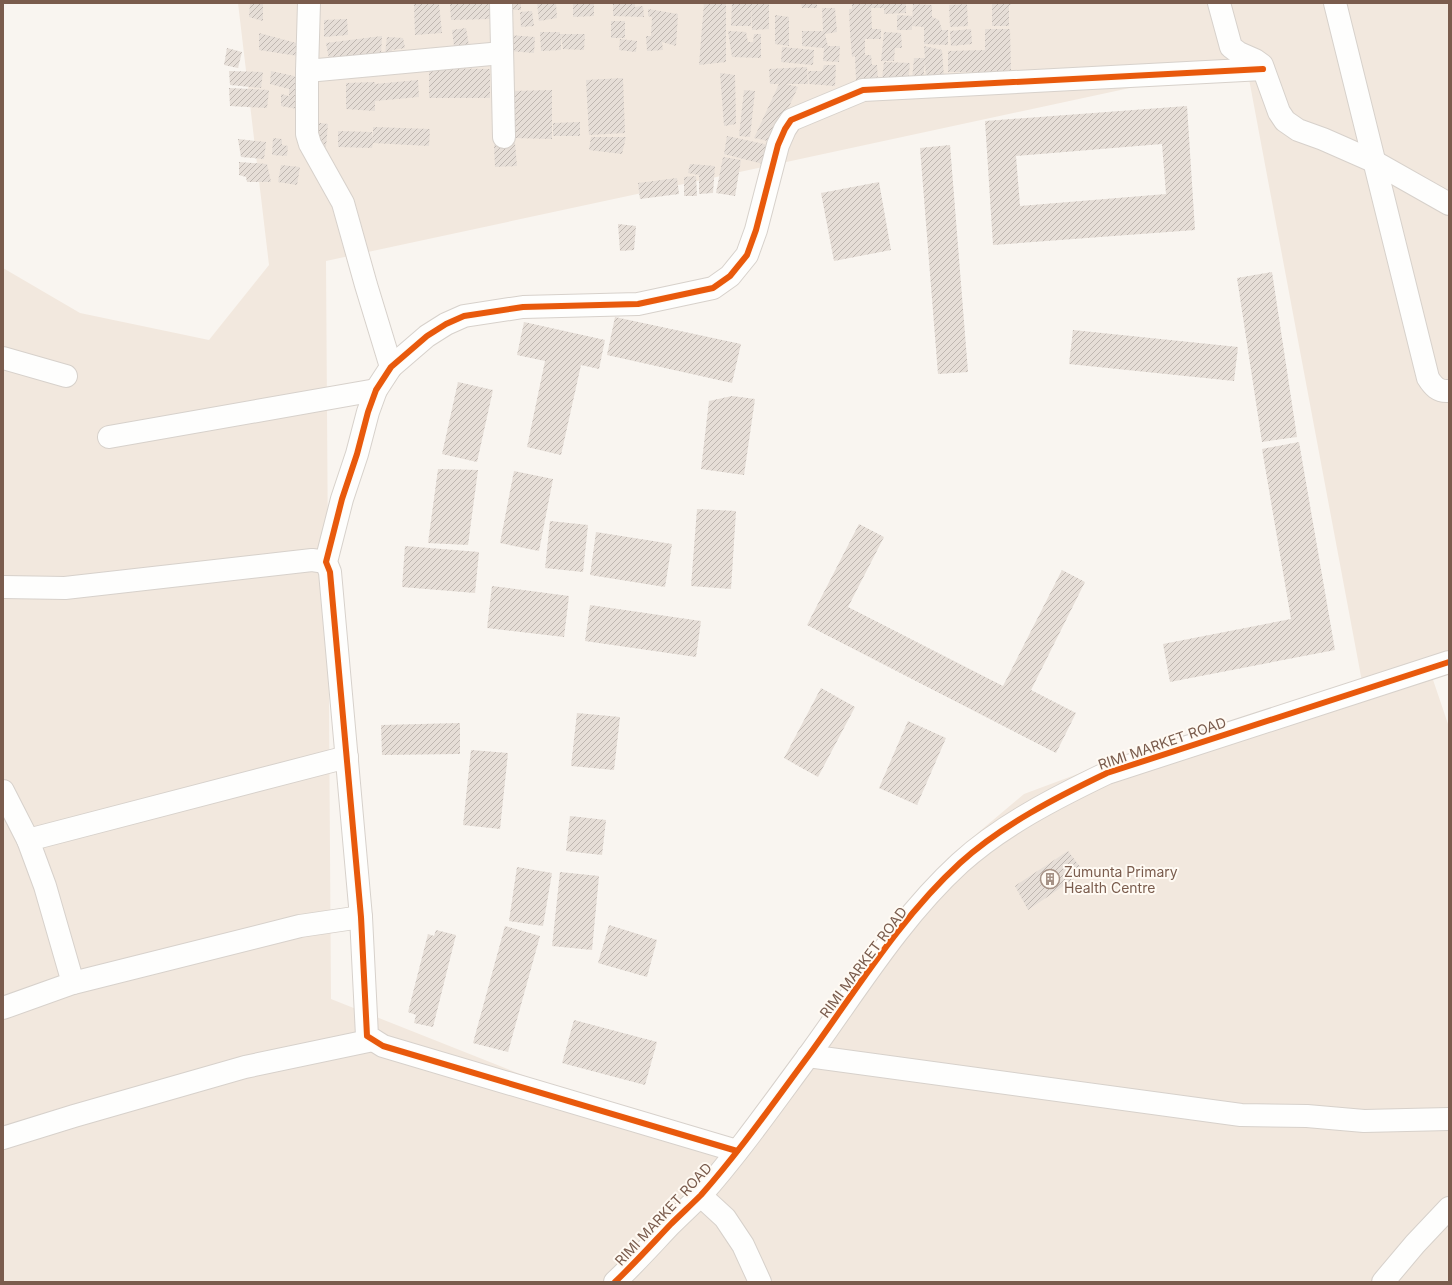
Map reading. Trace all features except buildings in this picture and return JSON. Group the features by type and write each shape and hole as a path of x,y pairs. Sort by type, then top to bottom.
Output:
{"street":[{"path":"309,3 306,134 310,144 343,203 391,367"},
{"path":"501,3 504,137"},
{"path":"1219,3 1231,47 1262,65 1279,112 1285,121 1298,130 1323,139 1373,161 1449,204"},
{"path":"1334,3 1428,378 1433,386 1440,390 1449,391"},
{"path":"307,71 502,53"},
{"path":"737,1151 383,1046 367,1036 361,917 330,572 326,562 342,499 376,390 391,367 427,336 446,324 464,316 523,307 638,304 713,288 730,276 747,255 756,230 778,145 791,120 863,90 1263,70"},
{"path":"3,358 66,376"},
{"path":"109,437 376,390"},
{"path":"3,587 64,588 312,560 326,562"},
{"name":"RIMI MARKET ROAD","path":"615,1282 700,1195 737,1151 808,1056 899,929 961,862 995,836 1063,794 1107,773 1449,662"},
{"path":"28,840 347,757"},
{"path":"3,791 28,840 45,886 73,983"},
{"path":"3,1008 73,983 300,926 361,917"},
{"path":"3,1138 245,1067 373,1040"},
{"path":"808,1056 1241,1115 1307,1116 1364,1121 1449,1119"},
{"path":"700,1195 725,1218 743,1245 760,1282"},
{"path":"1383,1282 1415,1244 1449,1208"}],"shaded area":[{"path":"238,3 1449,3 1449,656 1427,662 1449,727 1449,1282 3,1282 3,268 80,313 209,340 269,265","holes":["1246,63 1363,687 1115,760 1024,794 948,858 776,1098 719,1153 331,999 326,261"]}],"cycle path":[{"path":"737,1151 383,1046 367,1036 361,917 330,572 326,562 342,499 376,390 391,367 427,336 446,324 464,316 523,307 638,304 713,288 730,276 747,255 756,230 778,145 791,120 863,90 1263,69"},
{"path":"615,1282 701,1195 756,1126 809,1055 880,955 918,907 938,884 976,849 1030,813 1107,773 1449,662"}],"place":[{"name":"Zumunta Primary Health Centre","path":"1050,879"}]}
